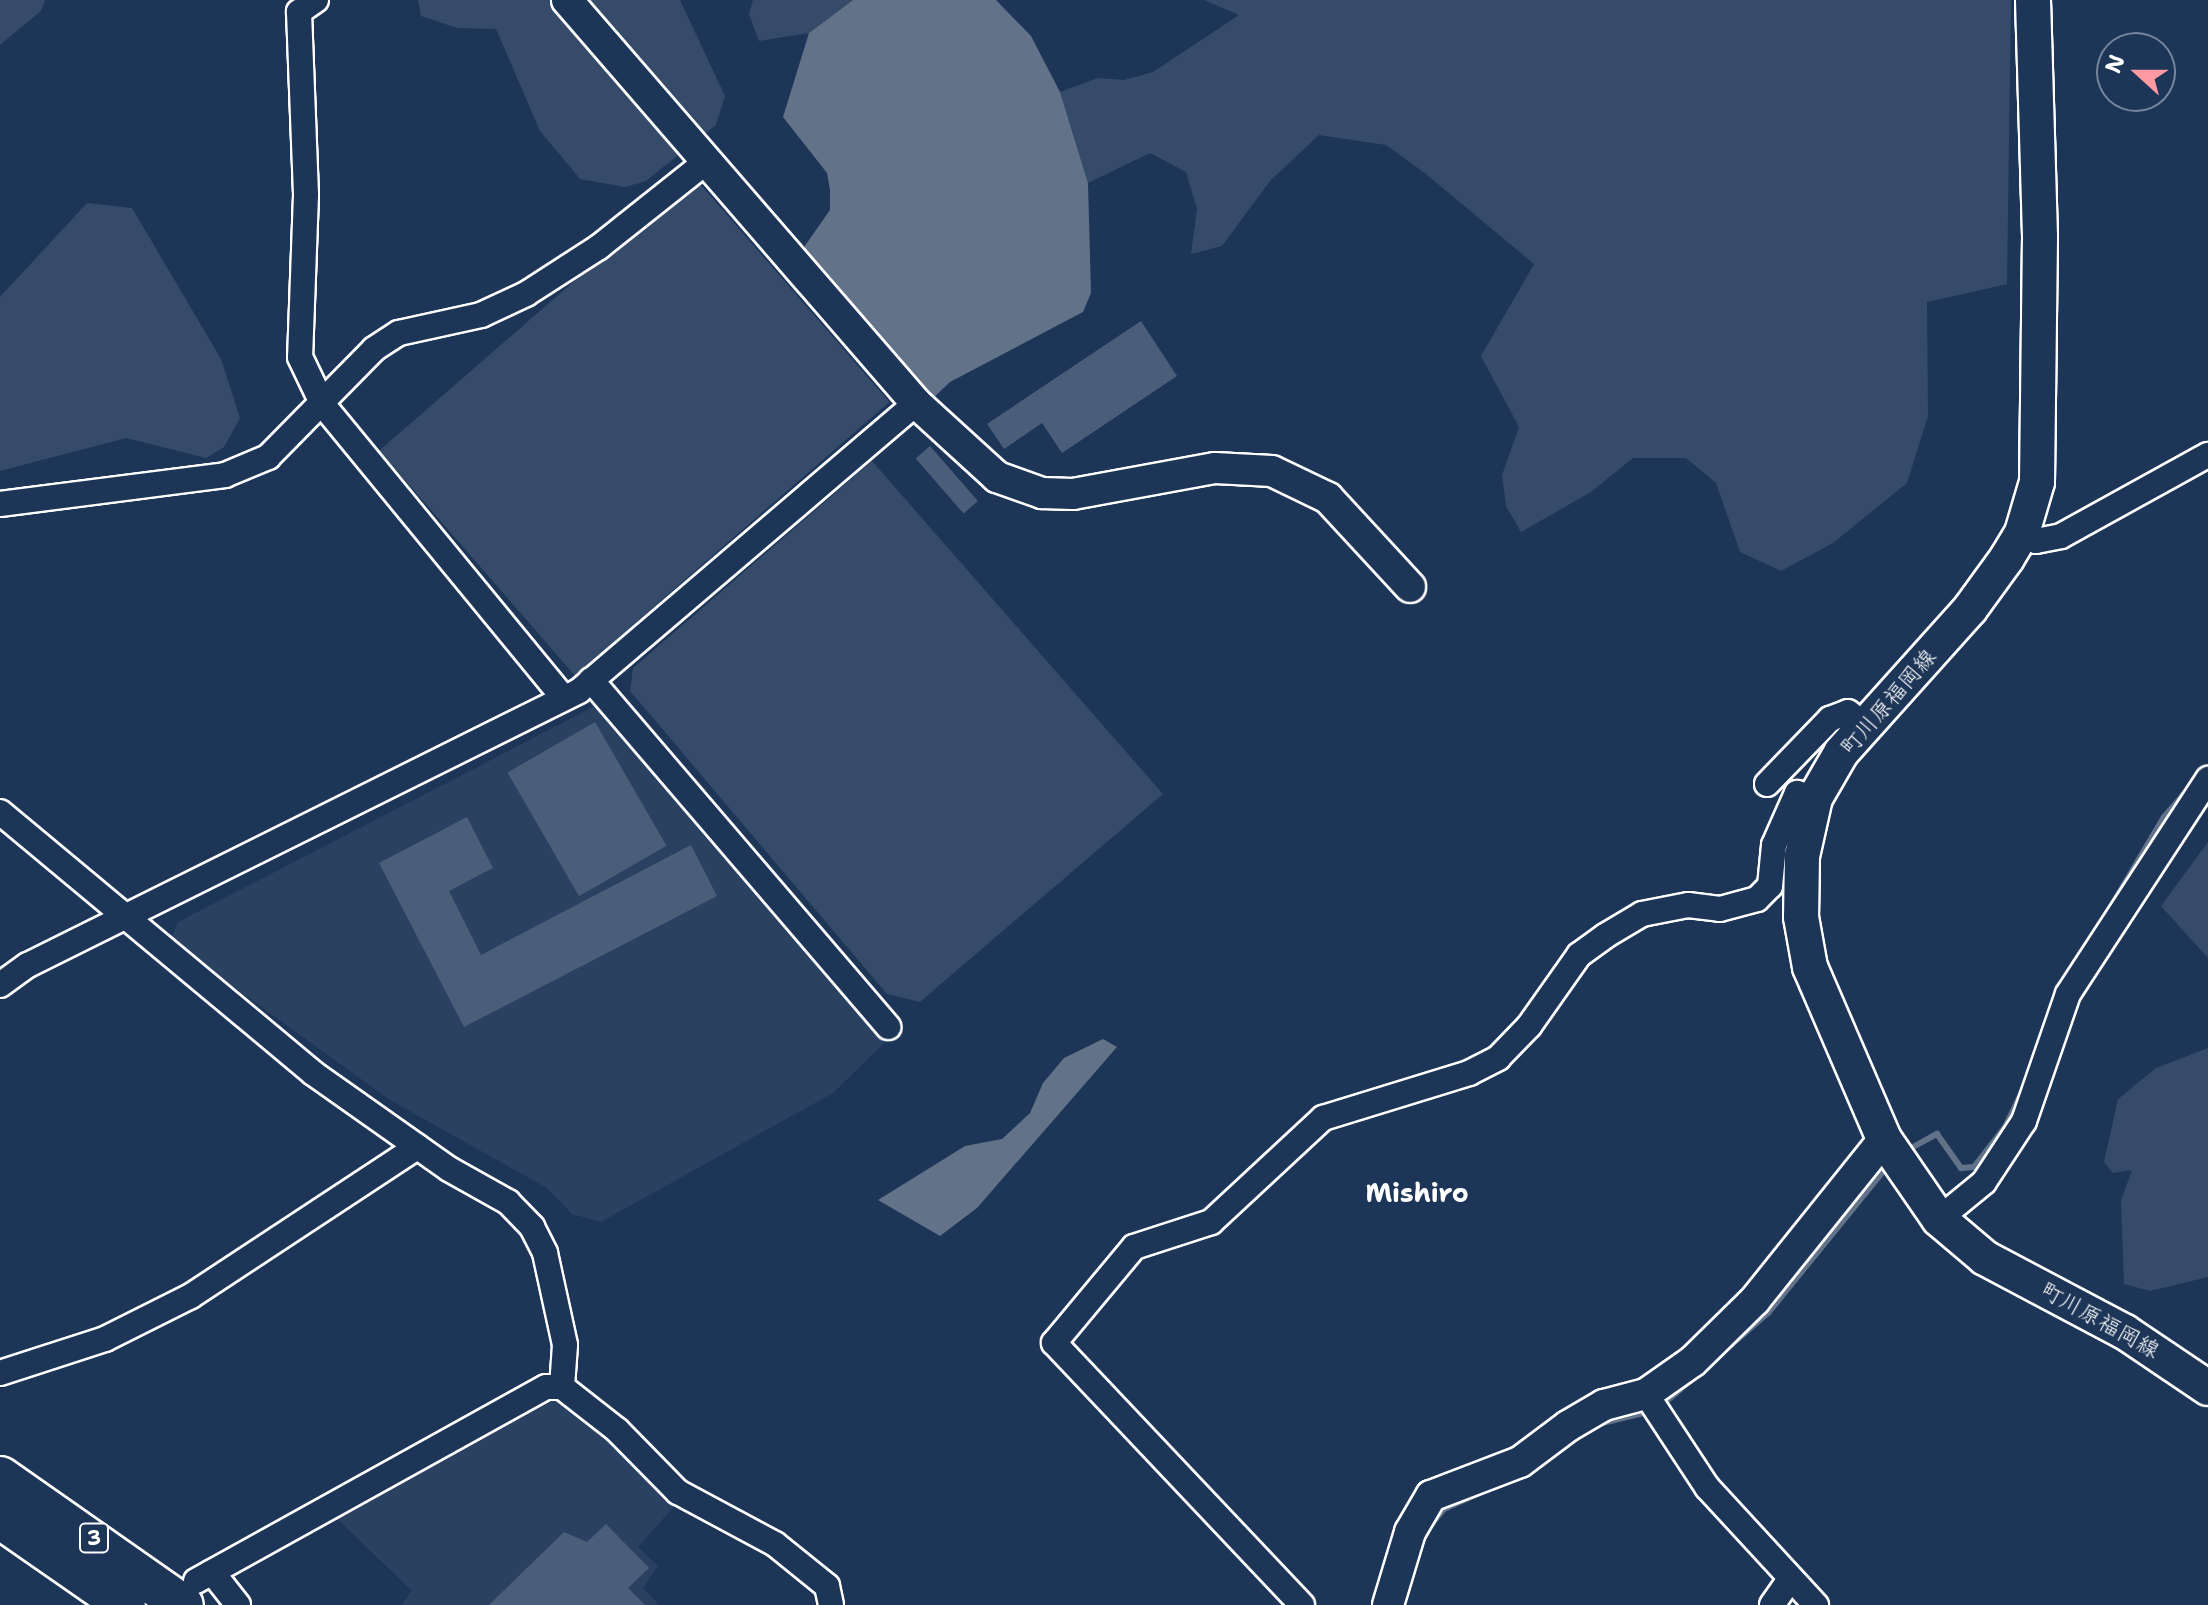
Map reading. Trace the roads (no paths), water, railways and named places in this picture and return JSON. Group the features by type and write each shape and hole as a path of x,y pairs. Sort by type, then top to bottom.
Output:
{"highway":[{"name":"3","path":"0,1477 197,1586"},
{"name":"3","path":"0,1518 125,1605"}],"main road":[{"name":"町川原福岡線","path":"2033,0 2040,443 2037,482 2022,533 1970,609 1806,796 1801,900 1810,967 1884,1139 1939,1219 1985,1258 2125,1332 2208,1388"}],"street":[{"path":"316,0 299,12 306,195 298,327 300,357 323,405 564,698"},
{"path":"567,0 916,403 989,471 1042,493 1073,494 1215,468 1286,476 1328,498 1410,587"},
{"path":"0,504 225,475 268,457 323,405 374,349 399,333 481,315 526,294 599,247 706,162"},
{"path":"0,985 28,965 125,920 564,698 591,680 916,403"},
{"path":"2022,533 2036,541 2061,536 2208,455"},
{"path":"591,680 888,1027"},
{"path":"1767,784 1830,719 1848,712 1866,727"},
{"path":"1302,1605 1054,1343 1134,1247 1211,1222 1323,1118 1469,1073 1498,1058 1529,1026 1579,955 1605,936 1642,914 1688,905 1720,909 1757,899 1770,886 1774,845 1806,796 1796,753"},
{"path":"1939,1219 1984,1182 2024,1121 2068,994 2208,779"},
{"path":"0,812 125,920 313,1073 417,1147 508,1202 532,1227 557,1298 565,1345 562,1387"},
{"path":"1764,892 1778,899 1801,900"},
{"path":"1388,1605 1410,1532 1431,1496 1520,1462 1604,1405 1646,1394 1693,1361 1755,1300 1884,1139"},
{"path":"0,1373 105,1339 191,1296 417,1147"},
{"path":"197,1586 546,1387 562,1387 617,1430 678,1492 775,1544 827,1586 831,1605"},
{"path":"1646,1394 1707,1487 1781,1566 1789,1581 1816,1605"},
{"path":"1772,1605 1789,1581"},
{"path":"197,1586 238,1605"}],"waterway":[{"path":"2106,915 2164,817 2187,791"},
{"path":"1904,1152 1937,1134 1961,1168 1974,1167 2005,1127 2023,1090"},
{"path":"1716,1358 1768,1313 1889,1164"},
{"path":"1662,1405 1696,1376"},
{"path":"1602,1423 1652,1411"},
{"path":"1536,1467 1562,1449"},
{"path":"1429,1527 1444,1509 1482,1492"}],"district":[{"name":"Mishiro","path":"1417,1193"}]}
